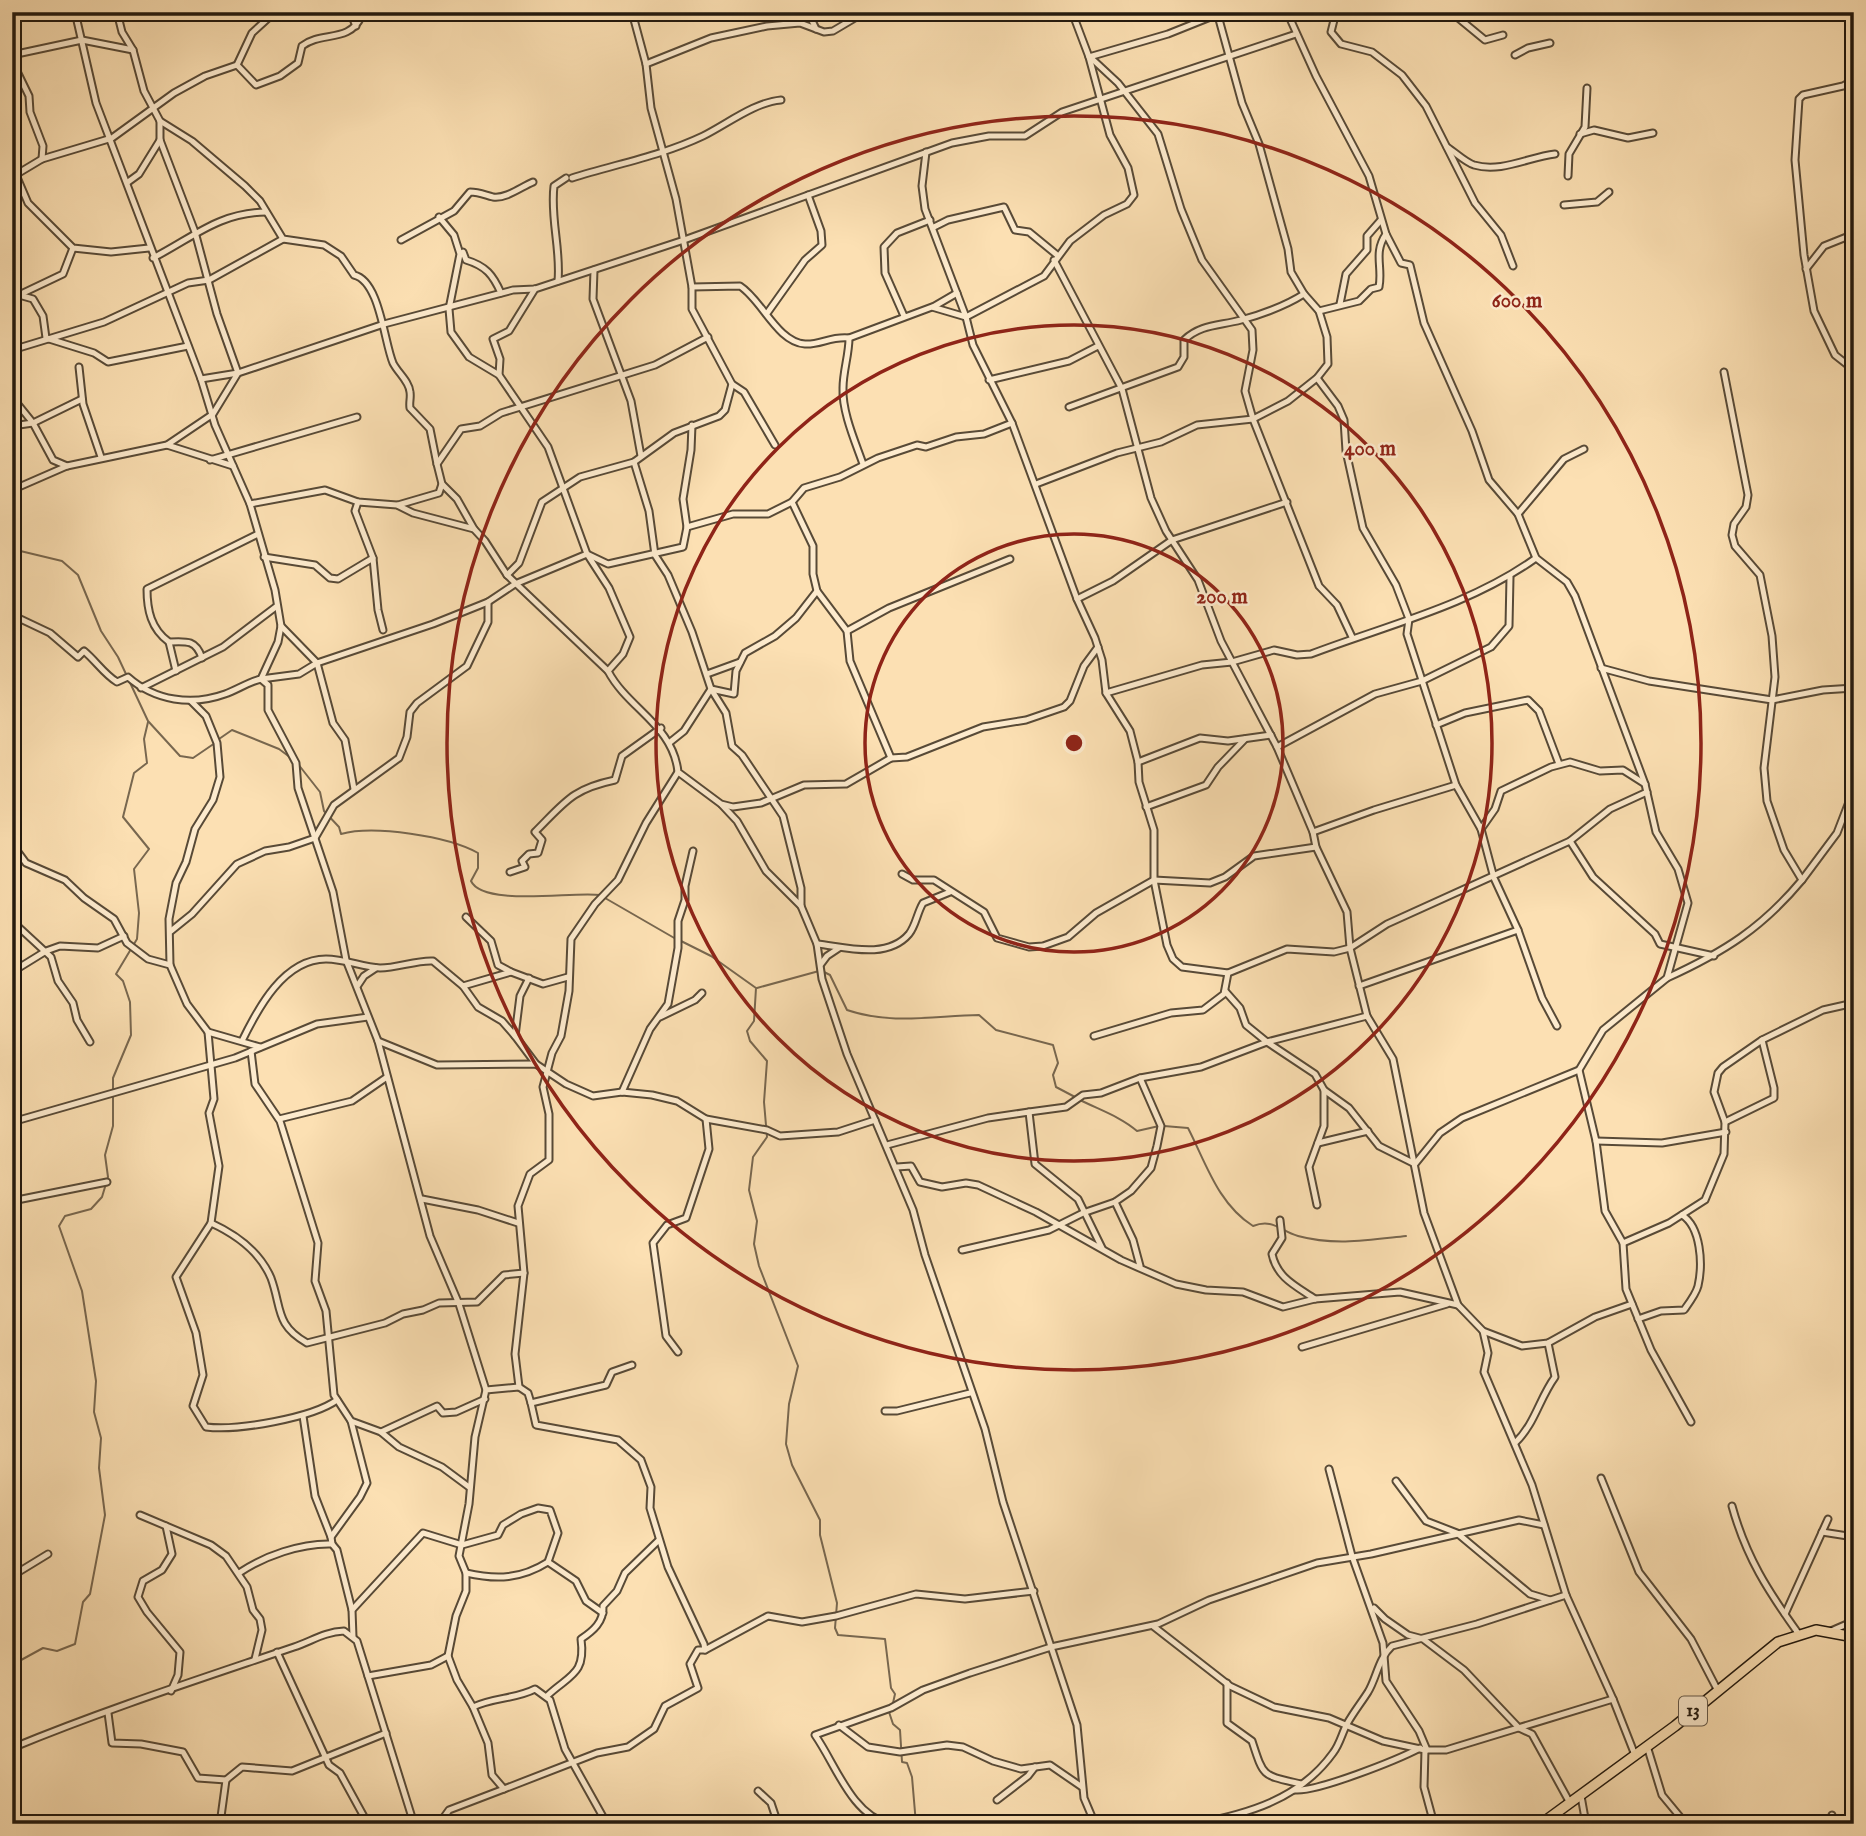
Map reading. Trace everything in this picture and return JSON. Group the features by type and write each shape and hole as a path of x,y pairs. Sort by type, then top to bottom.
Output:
{"main road":[{"name":"13","path":"1541,1824 1647,1746 1767,1648 1798,1633 1831,1631 1854,1637"}],"street":[{"path":"75,12 96,103 112,138 149,248 169,294 239,486 250,504 281,626 278,642 261,678"},
{"path":"117,12 122,32 133,50 144,91 160,121 160,140 195,232 217,314 238,373"},
{"path":"149,248 111,252 73,248 28,203 14,176 42,159 112,138 153,108 205,76 237,65 252,33 275,12"},
{"path":"350,12 356,26"},
{"path":"237,65 256,85 280,76 298,63 302,46 311,39 338,37 356,26 361,17 392,12"},
{"path":"632,12 646,64 651,108 684,240 692,287 692,309 732,384 744,392 752,403 775,446"},
{"path":"808,12 816,29"},
{"path":"646,64 711,38 758,27 800,23 833,31 865,12"},
{"path":"932,307 966,317 1037,281 1055,258 1085,229 1127,204 1133,195 1128,168 1110,135 1089,57 1073,15 1100,12"},
{"path":"1287,12 1369,176 1386,234 1401,263 1409,265 1424,323 1472,431 1489,480 1518,514 1536,558 1567,582 1601,668 1645,784 1656,832 1678,869 1688,902 1667,978"},
{"path":"1336,12 1331,32 1341,44 1372,52 1402,75 1426,106 1475,203 1501,235 1513,267"},
{"path":"1451,12 1485,40 1503,35"},
{"path":"1852,12 1854,46"},
{"path":"1036,484 1161,442 1197,425 1253,419 1287,401 1317,378 1330,357 1319,311 1291,272 1288,249 1259,144 1242,103 1231,55 1217,13 1150,40 1089,57"},
{"path":"201,379 238,373 384,324 449,309 501,293 535,289 684,240 926,152 989,136 1025,136 1062,113 1296,34"},
{"path":"12,55 82,40 133,50"},
{"path":"1515,55 1528,47 1550,43"},
{"path":"1085,47 1089,57 1103,66 1158,134 1181,209 1202,260 1252,330 1254,339 1245,391 1253,419 1319,586 1338,605 1353,637"},
{"path":"12,61 29,96 30,113 43,146 42,159"},
{"path":"1854,80 1843,86 1803,95 1796,108 1795,160 1806,269 1817,318 1835,355 1854,370"},
{"path":"1568,176 1569,154 1585,127 1587,89"},
{"path":"558,281 552,201 554,186 569,178 663,152 732,122 768,101 781,100"},
{"path":"160,121 192,141 245,186 260,201 283,239"},
{"path":"1580,134 1594,130 1628,138 1653,133"},
{"path":"128,182 139,174 160,140"},
{"path":"1447,147 1473,165 1497,167 1555,154"},
{"path":"926,152 922,186 925,209 966,317 973,345 1012,423 1077,599 1098,647 1106,693 1127,723 1138,762 1139,782 1154,830 1154,880 1162,932 1173,959 1182,967 1228,973 1287,949 1334,953 1350,948 1387,924 1494,878 1570,841 1610,809 1647,792"},
{"path":"401,240 454,211 470,192 484,192 494,197 513,193 533,182"},
{"path":"1564,205 1597,202 1609,192"},
{"path":"768,312 805,260 822,245 821,231 808,195"},
{"path":"934,227 948,220 1004,207 1015,230 1029,232 1055,258 1122,389 1151,498 1172,540 1198,580 1231,662 1277,747 1314,832 1316,847 1347,912 1350,948 1367,1016 1393,1059 1424,1213 1458,1305 1483,1331 1522,1346 1548,1342 1595,1317 1632,1304"},
{"path":"153,258 195,232 240,213 265,212"},
{"path":"439,217 454,235 460,254 449,309 451,332 458,346 490,372 499,375"},
{"path":"904,316 885,274 884,247 897,233 930,220"},
{"path":"1340,304 1346,274 1367,250 1367,236 1381,220"},
{"path":"1319,311 1359,301 1371,289 1379,287 1382,277 1377,254 1386,234"},
{"path":"1806,269 1824,246 1854,234"},
{"path":"12,350 104,322 188,283 209,280 283,239 324,245 341,256 350,271 370,289 384,324 389,352 409,387 410,408 429,429 442,484 457,499 474,529 507,575 608,671 621,690 661,728 678,772 721,804 737,821 766,871 801,906 817,944 820,965 847,1054 897,1167 919,1226 925,1255 970,1393 985,1429 1003,1502 1077,1725 1082,1787 1095,1824"},
{"path":"20,294 63,274 73,248"},
{"path":"463,252 466,260 489,271 501,293"},
{"path":"594,270 593,299 631,401 641,456"},
{"path":"692,287 740,286 768,312 792,340 800,343 835,337 849,338 932,307 957,293"},
{"path":"535,289 509,331 492,340 500,359 499,375 548,447 565,487 587,554 609,588 630,637 623,654 608,671"},
{"path":"12,293 33,299 43,316 46,338"},
{"path":"1069,407 1178,367 1184,357 1184,340 1200,327 1243,319 1283,305 1304,293"},
{"path":"436,464 461,429 480,426 501,413 623,377 654,365 708,337"},
{"path":"46,338 94,353 108,362 188,346"},
{"path":"849,338 849,357 842,389 850,426 863,464"},
{"path":"989,380 1069,360 1098,346"},
{"path":"79,367 82,399 101,457"},
{"path":"1724,372 1748,495 1746,508 1734,524 1732,535 1735,546 1760,575 1774,657 1764,768 1766,802 1784,850 1802,880"},
{"path":"12,490 67,466 167,445 213,414 238,373"},
{"path":"1317,378 1338,406 1344,421 1353,491 1363,528 1396,585 1409,619 1407,634 1456,785 1482,830 1494,878 1518,930 1542,998 1557,1026"},
{"path":"507,575 519,563 542,502 580,477 634,462 674,433 713,419 725,410 732,384"},
{"path":"12,397 33,423 54,460 67,466"},
{"path":"12,426 33,423 82,399"},
{"path":"210,460 357,417"},
{"path":"687,527 733,514 768,514 792,502 804,488 840,477 863,464 917,445 938,445 957,437 984,434 1012,423"},
{"path":"12,615 50,633 78,657 84,651 100,663 107,676 117,682 128,677 141,688 191,701 219,696 261,678 299,674 317,663 371,647 488,602 515,584 587,554 608,564 683,547 687,527 683,499 692,425"},
{"path":"167,445 233,466"},
{"path":"1518,514 1564,459 1584,449"},
{"path":"634,462 649,511 655,555 668,575 712,689 726,713 732,746 742,755 769,800 783,816 801,888 801,906"},
{"path":"250,504 319,490 358,502 397,505 439,493 442,484"},
{"path":"358,502 355,511 373,558 378,610 383,630"},
{"path":"792,502 813,546 813,574 817,591 847,631 850,661 891,758"},
{"path":"1077,599 1113,581 1172,540 1287,502"},
{"path":"397,505 413,513 474,529"},
{"path":"176,671 169,642 155,629 147,604 147,589 258,534"},
{"path":"264,557 315,565 331,578 338,579 373,558"},
{"path":"1106,693 1202,665 1231,662 1274,650 1286,650 1297,655 1311,654 1353,637 1444,608 1510,577 1536,558"},
{"path":"847,631 890,608 1010,559"},
{"path":"1277,747 1375,694 1422,681 1476,657 1505,633 1510,616 1510,577"},
{"path":"712,689 734,694 736,671 745,653 775,636 796,618 817,591"},
{"path":"171,931 209,897 237,864 265,850 289,848 315,838 334,805 399,758 407,737 410,712 433,688 467,666 488,622 488,602"},
{"path":"141,688 223,648 277,606"},
{"path":"1395,623 1407,634"},
{"path":"281,626 317,663 333,723 345,740 354,789"},
{"path":"169,642 188,641 198,647 202,659"},
{"path":"721,804 733,807 769,800 804,785 846,784 891,758 907,757 983,727 1026,720 1064,707 1070,701 1084,666 1098,647"},
{"path":"707,674 742,661"},
{"path":"1601,668 1648,681 1772,700 1823,690 1854,688"},
{"path":"261,678 268,685 268,710 296,763 298,788 333,892 346,960 378,1041 430,1237 459,1304 486,1390 475,1437 459,1556 466,1573 466,1591 456,1616 448,1656 488,1743 492,1775 504,1789"},
{"path":"669,743 684,731 712,689"},
{"path":"1436,725 1465,713 1528,700 1539,710 1559,764"},
{"path":"191,701 212,727 218,743 218,787 195,829 187,862 176,883 169,919 170,965 187,1004 208,1032 214,1099 209,1113 219,1158 211,1223 176,1277 196,1333 202,1375 193,1406 197,1418 206,1427 223,1429 303,1416 337,1400"},
{"path":"510,872 525,867 522,861 529,854 538,853 542,840 535,832 561,805 582,788 615,780 622,757 661,728"},
{"path":"1138,762 1200,738 1245,739 1271,735"},
{"path":"1146,807 1206,785 1218,766 1245,739"},
{"path":"1482,830 1501,791 1559,764 1570,762 1600,771 1623,770 1645,784"},
{"path":"519,1387 515,1354 524,1273 518,1206 530,1174 549,1160 549,1114 543,1087 561,1035 569,991 571,939 595,904 618,880 646,823 678,772"},
{"path":"1314,832 1456,785"},
{"path":"1415,1164 1440,1133 1456,1122 1579,1070 1603,1030 1626,1008 1667,978 1714,956 1744,938 1780,905 1802,880 1837,832 1854,789"},
{"path":"1570,841 1602,887 1655,934 1660,944 1675,950 1714,956"},
{"path":"14,847 23,860 45,873 65,880 83,898 114,919 127,943 148,959 170,965"},
{"path":"14,847 12,860 23,860"},
{"path":"902,874 913,880 934,880 984,912 997,938 1036,947 1068,937 1096,913 1154,880 1210,883 1225,877 1254,856 1316,847"},
{"path":"622,1092 657,1018 669,1000 678,948 678,921 685,900 685,886 694,851"},
{"path":"817,944 877,949 903,940 914,926 923,903 951,892"},
{"path":"466,917 491,941 501,969 543,984 568,977"},
{"path":"12,921 46,951 60,985 73,1003 77,1020 90,1042"},
{"path":"1359,986 1518,930"},
{"path":"12,972 46,951 61,946 98,948 124,936"},
{"path":"820,965 827,956 842,947"},
{"path":"242,1041 261,1004 290,971 312,960 346,960 376,968 433,961 463,986 478,1007 502,1021 536,1064 566,1084 593,1096 622,1092 677,1101 706,1119 767,1130 780,1136 838,1132 875,1121"},
{"path":"358,985 364,976 376,968"},
{"path":"463,986 511,972"},
{"path":"1094,1036 1171,1013 1203,1010 1226,991 1228,973"},
{"path":"514,1036 520,996 529,978"},
{"path":"1226,991 1240,1008 1246,1025 1315,1074 1324,1090 1342,1102 1379,1146 1415,1164"},
{"path":"657,1018 695,1000 702,993"},
{"path":"1623,1243 1682,1215 1705,1200 1720,1166 1726,1132 1714,1093 1718,1073 1762,1040 1823,1010 1854,1003"},
{"path":"887,1145 988,1118 1066,1107 1083,1095 1101,1093 1140,1078 1201,1067 1267,1042 1367,1016"},
{"path":"12,1122 251,1051 317,1024 368,1017"},
{"path":"208,1032 260,1047"},
{"path":"1725,1122 1774,1098 1762,1040"},
{"path":"378,1041 437,1065 536,1064"},
{"path":"251,1051 251,1068 258,1092 280,1121"},
{"path":"1579,1070 1596,1141 1605,1211 1623,1243 1626,1289 1666,1380 1691,1422"},
{"path":"280,1121 352,1101 387,1077"},
{"path":"962,1250 1058,1226 1083,1213 1115,1202 1131,1191 1151,1168 1161,1126 1140,1078"},
{"path":"1317,1205 1309,1167 1324,1126 1324,1090"},
{"path":"239,1573 252,1564 331,1540 367,1483 351,1421 334,1395 326,1311 315,1281 318,1243 280,1121 260,1094"},
{"path":"1029,1112 1035,1164 1078,1199 1104,1250"},
{"path":"678,1352 666,1336 653,1243 667,1225 687,1218 690,1198 709,1149 706,1119"},
{"path":"1318,1143 1368,1132"},
{"path":"1596,1141 1662,1143 1726,1132"},
{"path":"897,1167 911,1166 920,1182 931,1185 978,1185 1176,1284 1206,1290 1243,1292 1283,1307 1315,1299 1400,1292 1458,1305"},
{"path":"12,1201 107,1182"},
{"path":"422,1199 518,1223"},
{"path":"1115,1202 1133,1240 1140,1266"},
{"path":"1638,1319 1661,1311 1685,1310 1697,1289 1699,1244 1692,1221 1682,1215"},
{"path":"1280,1220 1282,1238 1272,1254 1275,1267 1284,1278 1315,1299"},
{"path":"211,1223 241,1240 261,1261 271,1278 282,1322 295,1336 307,1343 439,1303 477,1301 504,1275 524,1273"},
{"path":"1302,1347 1447,1304"},
{"path":"1483,1331 1488,1353 1484,1372 1516,1443 1566,1595 1635,1755"},
{"path":"1516,1443 1530,1428 1537,1403 1555,1377 1548,1342"},
{"path":"531,1404 606,1385 612,1372 632,1365"},
{"path":"486,1390 519,1387 528,1393 536,1425 618,1440 641,1460 651,1487 650,1508 659,1540 705,1650"},
{"path":"885,1411 897,1411 970,1393"},
{"path":"381,1432 437,1406 443,1413 456,1412 485,1399"},
{"path":"303,1416 315,1477 315,1496 337,1550 352,1610 353,1637 368,1676 414,1824"},
{"path":"351,1421 381,1432 398,1447 442,1467 469,1487"},
{"path":"1194,1824 1236,1816 1295,1790 1332,1754 1346,1725 1369,1690 1382,1656 1384,1647 1372,1605 1352,1556 1329,1469"},
{"path":"1601,1478 1639,1572 1691,1639 1717,1689"},
{"path":"1396,1481 1426,1521 1457,1533 1530,1594 1550,1600"},
{"path":"1732,1506 1753,1566 1798,1633"},
{"path":"352,1610 423,1533 462,1545 498,1535 503,1525 521,1514 538,1508 550,1510 558,1533 548,1562 531,1573 510,1578 488,1578 466,1573"},
{"path":"140,1515 211,1545 226,1556 239,1573 262,1630 256,1659"},
{"path":"888,1824 869,1816 844,1785 815,1735 891,1708 923,1690 970,1673 1051,1647 1153,1626 1226,1594 1317,1563 1519,1520 1544,1525"},
{"path":"1785,1614 1828,1520"},
{"path":"166,1526 172,1554 162,1570 143,1581 138,1597 180,1652 178,1675 172,1691"},
{"path":"1822,1532 1854,1537"},
{"path":"547,1696 575,1674 583,1657 581,1639 594,1630 603,1613 603,1606 617,1591 625,1573 659,1540"},
{"path":"12,1576 48,1554"},
{"path":"548,1562 576,1581 586,1601 603,1613"},
{"path":"439,1824 449,1810 597,1753 628,1747 654,1729 665,1706 698,1688 690,1664 698,1650 705,1650 768,1616 802,1622 836,1616 916,1594 965,1599 1034,1591"},
{"path":"1382,1656 1396,1644 1423,1639 1566,1595"},
{"path":"1372,1605 1405,1633 1423,1639 1464,1670 1519,1728 1532,1734 1570,1803"},
{"path":"1831,1631 1854,1621"},
{"path":"1153,1626 1227,1683 1274,1707 1346,1725 1371,1738 1424,1749 1446,1749 1613,1699"},
{"path":"12,1748 333,1632 344,1631 353,1637"},
{"path":"277,1652 329,1765 340,1773 368,1824"},
{"path":"368,1676 399,1673 431,1665 448,1656"},
{"path":"1382,1656 1386,1681 1419,1731 1424,1749 1424,1787 1434,1824"},
{"path":"1227,1683 1228,1725 1251,1739 1256,1760 1271,1777 1301,1784"},
{"path":"473,1707 536,1689 547,1696 565,1749 607,1824"},
{"path":"107,1713 112,1743 141,1744 183,1752 198,1778 226,1780"},
{"path":"839,1725 868,1747 900,1752 947,1745 963,1747 1001,1764 1021,1769 1050,1765 1082,1787"},
{"path":"220,1824 226,1780 242,1767 292,1771 386,1733"},
{"path":"1647,1746 1660,1779 1660,1791 1686,1824"},
{"path":"1295,1790 1306,1790 1341,1780 1424,1749"},
{"path":"997,1800 1035,1768"},
{"path":"758,1791 771,1804 778,1824"},
{"path":"1581,1796 1586,1824"},
{"path":"1829,1824 1832,1815"}],"waterway":[{"path":"12,549 62,561 78,575 101,631 118,657 148,721 180,756 193,758 215,743"},
{"path":"12,1665 43,1648 57,1651 75,1644 83,1602 90,1594 105,1515 99,1468 101,1438 94,1412 96,1381 82,1291 59,1226 65,1216 91,1209 102,1197 108,1177 105,1155 113,1126 113,1078 131,1035 130,1002 123,981 116,974 137,939 139,913 134,869 149,849 123,817 134,773 147,763 144,739 148,722"},
{"path":"219,739 232,730 279,749 291,758"},
{"path":"298,764 320,792 324,811 339,827 341,834 372,831 411,834 465,847 478,853 478,868 471,881 479,889 493,894 600,895"},
{"path":"605,898 676,939"},
{"path":"681,941 711,956 756,988 754,1021 747,1031 750,1041 767,1061 764,1102 767,1137 753,1157 749,1190 757,1221 754,1244 759,1266 798,1366 789,1404 786,1444 792,1465 820,1520 820,1535 837,1603 835,1628 838,1635 885,1639 891,1688 895,1694 893,1703"},
{"path":"757,988 819,971"},
{"path":"824,972 830,975 847,1010 863,1015 896,1018 979,1015 996,1030 1053,1045 1058,1063 1053,1075 1056,1087 1075,1097"},
{"path":"1080,1100 1137,1131 1159,1126"},
{"path":"1164,1126 1188,1128 1222,1195 1241,1217 1253,1226 1271,1224 1298,1236 1325,1241 1406,1236"},
{"path":"889,1712 893,1724 900,1730 902,1762 907,1763 912,1777 916,1824"}]}
